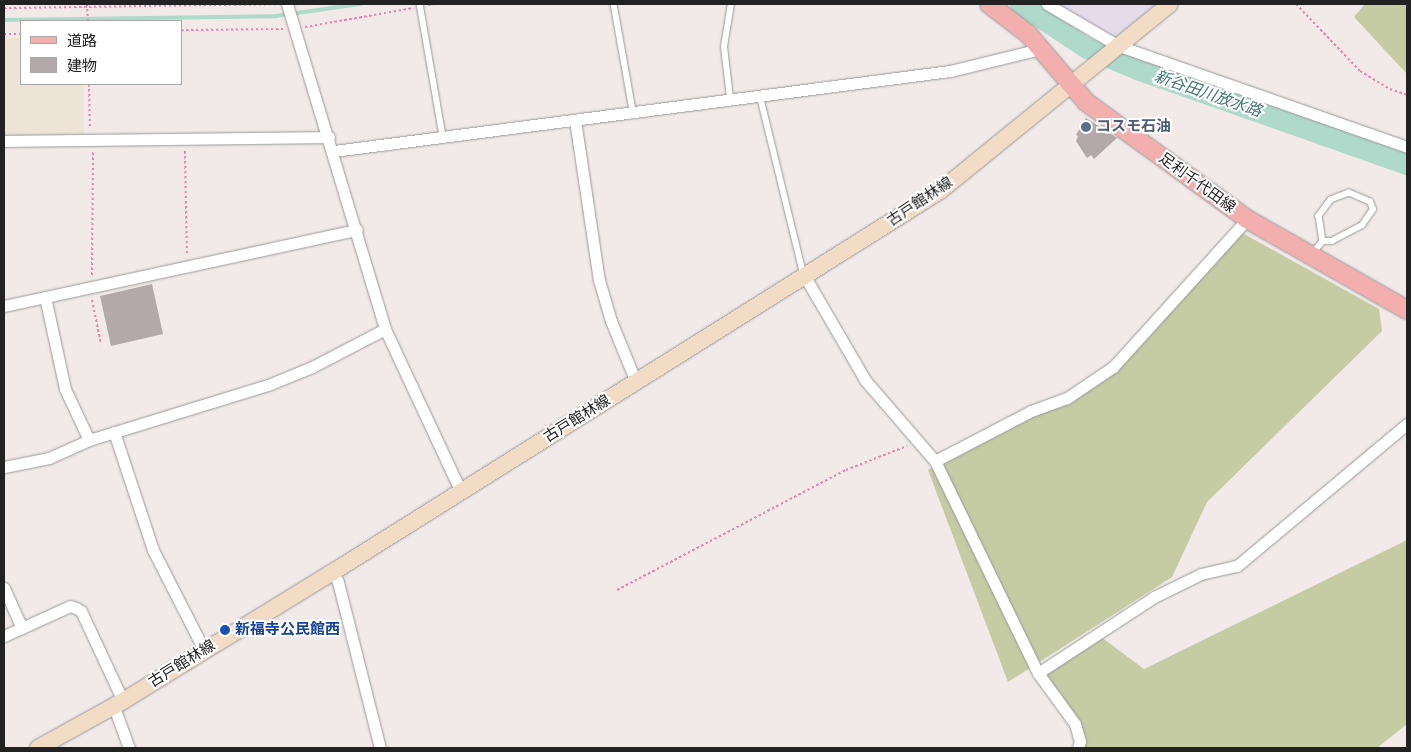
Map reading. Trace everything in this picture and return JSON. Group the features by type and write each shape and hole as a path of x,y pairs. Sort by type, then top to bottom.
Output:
{"main road":[{"name":"足利千代田線","path":"990,4 1015,21 1086,102 1247,219 1407,310"},
{"path":"1117,48 1170,4"},
{"name":"古戸館林線","path":"38,748 118,704 333,572 940,191 1117,48"}],"street":[{"path":"1047,4 1117,48 1407,147"},
{"path":"284,5 295,25 334,151 385,329 462,492"},
{"path":"334,151 760,94 950,71 1040,49"},
{"path":"576,120 599,280 611,321 636,382"},
{"path":"4,142 329,136"},
{"path":"935,462 1032,412 1067,398 1112,367 1247,219"},
{"path":"4,306 357,230"},
{"path":"804,275 866,380 935,462 1038,673 1075,724 1080,741 1078,748"},
{"path":"45,298 63,383 89,440"},
{"path":"4,467 49,458 89,440 290,377 385,329"},
{"path":"1038,673 1154,597 1200,574 1238,566 1407,424"},
{"path":"114,432 152,550 204,650"},
{"path":"333,572 338,582 380,748"},
{"path":"4,588 22,628"},
{"path":"4,636 70,606 81,611 118,704 129,748"}],"lane":[{"path":"614,4 634,111"},
{"path":"730,98 724,47 731,4"},
{"path":"420,5 443,136"},
{"path":"760,94 804,275"},
{"path":"1311,256 1323,241 1319,216 1331,200 1349,192 1370,202 1373,209 1362,225 1332,241 1323,241"}],"path":[{"path":"182,30 295,25 435,4"},
{"path":"1296,4 1360,71 1390,89 1407,94"},
{"path":"87,5 88,20"},
{"path":"4,8 87,5 284,5"},
{"path":"4,34 20,34"},
{"path":"89,85 91,140 90,288 101,344"},
{"path":"185,139 187,267"},
{"path":"617,590 846,470 918,442"}],"shaded area":[{"path":"1053,4 1158,4 1114,39"},
{"path":"4,38 20,38 20,85 83,85 84,136 4,137"}],"green space":[{"path":"1365,4 1407,4 1407,74 1354,17"},
{"path":"1237,230 1379,309 1382,331 1207,502 1172,577 1008,682 928,470 1055,403 1121,358"},
{"path":"1407,540 1407,724 1377,748 1078,748 1080,741 1038,673 1097,634 1144,669"}],"building":[{"path":"1086,118 1117,138 1094,159 1091,155 1087,158 1076,141 1078,136 1076,135"},
{"path":"152,284 163,334 111,346 100,296"}],"waterway":[{"path":"4,20 276,16 360,4"},
{"name":"新谷田川放水路","path":"1020,4 1087,48 1137,69 1407,164"}],"place":[{"name":"コスモ石油","path":"1086,127"},
{"name":"新福寺公民館西","path":"225,630"}]}
